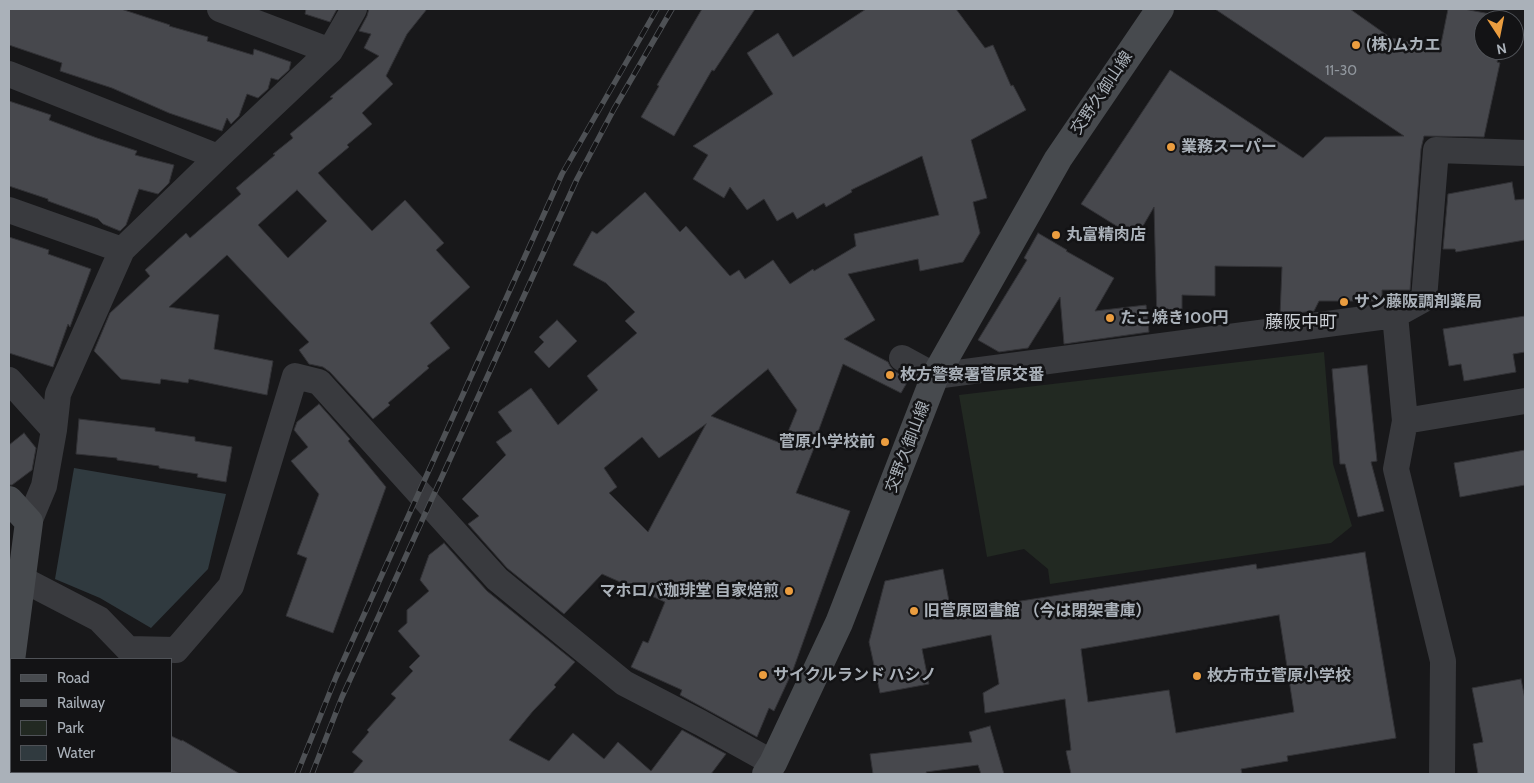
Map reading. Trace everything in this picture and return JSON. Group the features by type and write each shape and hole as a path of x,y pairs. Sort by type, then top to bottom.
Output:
{"main road":[{"name":"交野久御山線","path":"769,769 839,623 935,376 1058,159 1160,9"},
{"path":"9,500 29,522 10,658"},
{"path":"9,676 10,662"}],"street":[{"path":"220,9 330,51"},
{"path":"29,522 44,486 58,394 122,250 330,51 354,9"},
{"path":"9,74 218,157"},
{"path":"902,358 935,376 1395,315 1424,299 1436,150 1525,153"},
{"path":"9,210 122,250"},
{"path":"1395,315 1405,421 1396,469 1443,661 1442,774"},
{"path":"22,579 99,619 128,650 176,650 231,586 295,376 319,382 497,579 624,683 701,723 769,769"},
{"path":"9,380 54,430"},
{"path":"1405,421 1525,401"}],"green space":[{"path":"1324,352 1333,464 1352,526 1331,543 1050,584 1048,569 1024,549 987,557 959,395"}],"water":[{"path":"74,468 226,494 208,569 151,628 100,598 55,579"}],"building":[{"path":"9,9 121,9 208,37 207,41 253,55 254,49 291,62 289,70 278,80 271,78 268,89 258,98 247,94 239,116 231,124 227,118 222,131 169,113 112,88 60,71 62,63 9,45"},
{"path":"306,9 337,9 330,22 305,14"},
{"path":"369,9 427,9 407,34 386,76 393,84 362,113 372,124 347,145 349,147 318,173 372,231 405,200 444,243 436,250 470,287 430,323 450,348 427,366 429,368 388,403 390,405 373,419 330,372 323,367 309,364 299,350 309,342 227,255 169,307 219,315 214,349 273,361 267,395 189,379 188,383 161,379 160,384 121,379 94,351 110,313 150,276 145,270 186,233 190,238 241,194 236,188 293,138 290,134 379,56 364,48 371,34 359,31","holes":["297,190 327,221 288,258 258,225"]},
{"path":"702,9 755,9 714,71 712,70 674,136 641,117 659,86 657,85"},
{"path":"866,9 956,9 985,48 993,45 1011,86 1013,85 1026,110 971,140 987,198 973,202 980,233 963,262 920,271 918,259 848,274 875,320 844,339 888,362 894,371 909,379 901,393 843,364 818,432 820,433 796,493 850,511 793,670 774,711 769,708 757,737 680,695 682,690 631,667 643,641 648,643 665,602 602,574 564,614 507,568 468,524 479,516 462,499 506,455 496,442 512,431 498,412 531,388 558,425 598,390 587,376 637,333 625,321 635,312 606,283 573,265 592,231 597,234 645,192 680,232 686,226 730,276 739,270 745,279 773,260 790,284 813,269 814,271 856,246 854,234 939,215 922,156 851,190 852,192 826,207 824,203 797,219 793,212 777,221 764,199 747,210 730,187 724,198 693,179 708,155 693,146 773,94 747,53 778,33 793,57","holes":["768,369 797,410 783,444 711,416","706,424 658,513 648,532 609,493 617,487 604,468 642,437 659,458"]},
{"path":"1215,9 1350,9 1391,38 1440,49 1448,9 1474,11 1474,60 1498,60 1497,62 1500,63 1484,137 1424,136 1421,149 1410,290 1382,290 1382,301 1319,301 1314,311 1280,315 1282,267 1215,266 1215,296 1182,295 1182,322 1157,322 1154,207 1136,238 1081,204 1170,70 1303,158 1325,137 1404,136"},
{"path":"9,101 51,115 49,120 137,151 135,155 174,165 169,183 158,194 139,189 126,225 120,231 103,224 98,219 9,186"},
{"path":"1512,182 1515,200 1525,199 1525,240 1456,252 1455,249 1443,249 1448,194"},
{"path":"1038,233 1114,278 1095,311 1146,305 1149,332 1064,344 1060,297 1028,348 999,352 978,340 1027,260 1024,258"},
{"path":"9,237 49,250 48,254 91,269 70,327 68,324 53,367 9,353"},
{"path":"1525,316 1525,352 1513,354 1516,372 1464,381 1461,364 1449,366 1443,329"},
{"path":"557,320 577,341 549,368 534,352 544,342 539,337"},
{"path":"1367,365 1377,461 1371,462 1384,511 1358,517 1345,464 1340,464 1332,369"},
{"path":"319,404 350,439 348,441 386,487 333,633 286,616 307,558 297,554 319,494 291,461 308,447 294,430 297,422"},
{"path":"79,419 155,428 155,431 195,437 195,441 232,447 226,482 197,477 198,474 159,468 159,466 117,460 117,458 76,454"},
{"path":"24,433 36,448 32,470 12,485 9,485 9,445"},
{"path":"1525,450 1525,485 1460,497 1454,463"},
{"path":"444,543 487,591 575,662 554,685 556,687 509,740 549,761 573,733 604,759 618,742 651,771 682,730 726,754 711,774 352,774 363,761 352,752 369,732 367,730 396,698 391,694 413,671 409,667 420,656 398,631 407,623 407,610 429,591 420,580 429,555"},
{"path":"1365,552 1396,738 1287,756 1288,761 1241,769 1242,774 1071,774 1066,751 1071,750 1065,699 985,713 983,693 999,684 991,635 922,649 929,684 880,693 869,642 885,581 943,569 951,612 1256,564 1257,569","holes":["1279,615 1294,712 1176,733 1169,690 1088,702 1081,649"]},
{"path":"1521,679 1525,699 1525,774 1478,774 1473,744 1483,742 1472,688"},
{"path":"990,726 1004,774 981,774 978,765 926,772 927,774 873,774 870,754 972,742 969,732"},
{"path":"172,736 182,740 240,774 171,774"}],"railway":[{"path":"297,774 336,677 562,174 657,9"},
{"path":"312,774 342,697 577,179 614,109 672,9"}],"place":[{"name":"(株)ムカエ","path":"1356,45"},
{"name":"業務スーパー","path":"1171,147"},
{"name":"丸富精肉店","path":"1056,235"},
{"name":"サン藤阪調剤薬局","path":"1344,302"},
{"name":"たこ焼き100円","path":"1110,318"},
{"name":"枚方警察署菅原交番","path":"890,375"},
{"name":"菅原小学校前","path":"885,442"},
{"name":"マホロバ珈琲堂 自家焙煎","path":"789,591"},
{"name":"旧菅原図書館 （今は閉架書庫）","path":"914,611"},
{"name":"サイクルランド ハシノ","path":"763,675"},
{"name":"枚方市立菅原小学校","path":"1197,676"}],"district":[{"name":"藤阪中町","path":"1301,323"}]}
